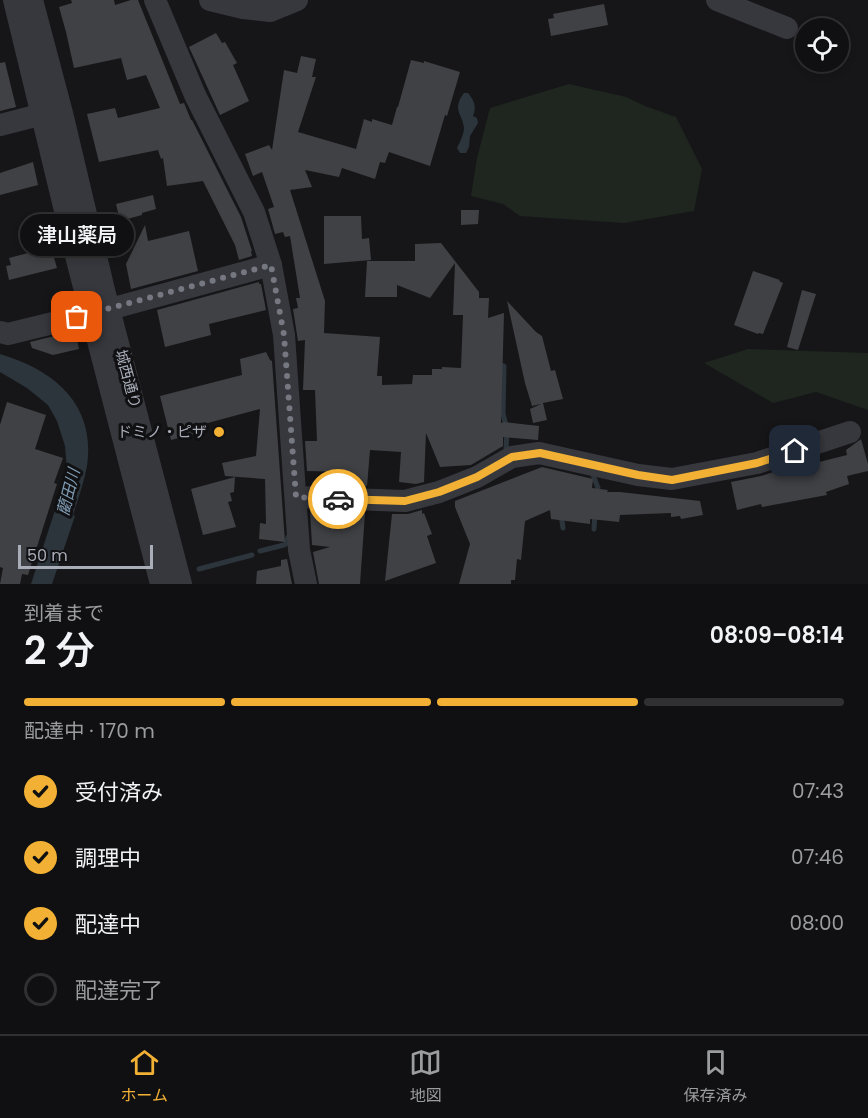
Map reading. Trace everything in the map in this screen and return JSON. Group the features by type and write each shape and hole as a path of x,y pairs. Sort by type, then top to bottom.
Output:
{"street":[{"name":"城西通り","path":"14,0 52,114"},
{"name":"城西通り","path":"32,0 76,256 101,311 181,584"},
{"path":"155,0 195,95 254,212 271,265 284,335 299,550 306,584"},
{"path":"210,0 243,8 270,11 297,0"},
{"path":"717,0 787,27"},
{"path":"0,125 52,114"},
{"path":"0,332 8,334 271,265"},
{"name":"城西通り","path":"101,311 162,584"},
{"path":"296,497 405,501 439,492 477,477 512,457 540,453 638,475 672,480 757,463 850,432"}],"shaded area":[{"path":"569,84 626,97 676,117 702,169 694,211 624,223 520,216 503,204 471,196 477,158 490,108"},
{"path":"748,349 868,353 868,410 816,392 773,403 704,363"}],"water":[{"path":"464,93 468,93 473,101 475,110 473,116 477,118 478,123 470,136 466,153 460,153 457,148 464,128 458,104"},
{"name":"藺田川","path":"0,354 20,361 54,380 78,408 85,425 88,444 87,466 73,515 75,516 52,584 31,584 67,470 65,446 57,421 48,405 27,388 0,372"}],"building":[{"path":"71,0 114,0 115,5 138,0 180,104 184,103 241,217 252,256 239,260 235,245 203,181 167,186 163,158 161,159 158,150 99,162 87,114 115,108 118,118 160,108 146,75 127,80 121,58 74,68 59,7 72,3"},
{"path":"604,4 608,25 551,36 548,19 554,18 553,14"},
{"path":"216,33 222,43 225,42 237,63 233,65 249,101 220,115 189,47"},
{"path":"301,56 316,59 312,77 316,77 298,132 356,149 364,119 392,125 411,60 424,63 424,61 460,72 430,166 389,152 385,163 380,162 375,179 342,168 339,177 305,170 312,187 290,190 325,301 324,333 380,337 377,376 382,376 382,385 412,384 413,375 432,375 432,369 442,369 442,367 461,368 463,315 453,315 455,263 430,298 397,285 397,297 365,297 367,261 415,261 415,244 441,243 479,292 479,298 489,298 488,318 504,313 501,423 539,426 538,440 503,437 503,446 471,465 440,467 426,433 424,482 416,484 399,482 401,452 370,450 367,486 344,485 346,472 307,471 305,441 317,441 315,390 303,390 305,340 298,341 293,309 298,308 296,298 300,298 290,236 285,237 283,232 275,234 268,209 274,207 262,172 253,176 245,154 269,145 272,150 284,70 297,73"},
{"path":"5,62 16,107 0,111 0,63"},
{"path":"33,162 38,185 0,195 0,173"},
{"path":"153,195 156,209 120,221 116,204"},
{"path":"461,210 479,210 478,224 461,225"},
{"path":"324,216 361,216 362,239 369,238 371,260 324,264"},
{"path":"145,225 148,241 189,231 198,271 131,289 126,264"},
{"path":"51,247 57,268 9,280 6,266 11,265 9,258"},
{"path":"753,271 783,283 763,334 734,325"},
{"path":"259,282 266,310 209,324 211,335 165,347 157,310"},
{"path":"802,290 816,294 798,350 787,347"},
{"path":"507,301 542,336 551,371 555,370 563,399 543,403 547,420 533,423 530,409 541,404 532,406"},
{"path":"75,331 79,349 53,355 32,348 30,342"},
{"path":"266,352 272,361 285,542 259,539 260,523 266,524 265,479 225,476 222,463 256,456 260,409 204,424 206,431 171,440 160,396 242,375 240,359"},
{"path":"7,402 46,415 35,449 63,458 28,575 22,574 20,584 0,584 3,568 0,567 0,425"},
{"path":"861,439 868,471 847,476 849,484 826,492 827,495 762,507 761,504 737,510 731,482 761,476 794,465 795,468 847,455 846,450"},
{"path":"542,467 593,479 592,488 608,490 607,492 700,501 703,515 681,519 680,516 671,517 671,513 620,515 619,522 590,519 590,524 551,519 550,510 525,521 521,560 517,559 515,580 511,580 511,584 459,584 470,544 455,507 455,501"},
{"path":"235,477 234,492 230,493 232,501 228,502 236,527 203,535 191,489"},
{"path":"422,510 432,534 427,536 436,563 385,581 392,514 408,514"},
{"path":"310,511 365,513 360,584 319,584 313,552 330,547 312,545"},
{"path":"287,559 292,584 256,584 257,571 281,566 281,560"}],"waterway":[{"path":"498,364 504,366 503,414 507,429 506,451"},
{"path":"592,472 598,488 597,494"},
{"path":"594,529 595,512"},
{"path":"561,515 563,528"},
{"path":"260,551 286,544 288,537"},
{"path":"199,569 252,555"}],"way so far":[{"path":"77,317 271,265 284,335 296,497 338,499"}],"place":[{"name":"津山薬局","path":"77,317"},
{"name":"ドミノ・ピザ","path":"219,432"}],"route":[{"path":"338,499 405,501 439,492 477,477 512,457 540,453 638,475 672,480 757,463 795,451"}]}
